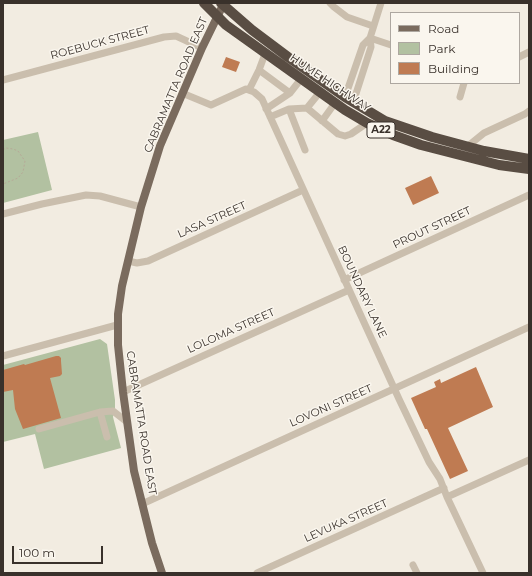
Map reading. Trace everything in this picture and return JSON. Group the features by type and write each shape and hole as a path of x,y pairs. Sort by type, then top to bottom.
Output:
{"highway":[{"name":"HUME HIGHWAY","path":"204,3 226,25 265,54 335,103 367,123 393,135 429,147 499,165 529,169"},
{"name":"HUME HIGHWAY","path":"222,4 252,30 344,97 385,121 407,130 507,156 529,159"}],"main road":[{"name":"CABRAMATTA ROAD EAST","path":"162,573 154,550 134,471 118,345 117,325 119,302 141,207 160,146 222,4"}],"street":[{"path":"330,3 334,8 347,16 373,26"},
{"path":"354,103 372,47 370,38 381,3"},
{"name":"ROEBUCK STREET","path":"3,80 164,37 176,36 202,48"},
{"path":"344,97 363,45 370,38"},
{"path":"370,38 390,45"},
{"path":"520,56 529,52"},
{"path":"182,93 211,105 249,90 265,54"},
{"path":"259,70 290,93"},
{"path":"266,109 290,93 301,79"},
{"path":"460,97 464,84"},
{"name":"BOUNDARY LANE","path":"249,90 254,92 262,99 344,280 429,462 440,479 447,498 483,573"},
{"path":"307,108 320,92"},
{"path":"322,121 335,103"},
{"path":"270,117 289,109 307,108 338,134 345,136 356,131 367,123"},
{"path":"289,109 305,150"},
{"path":"468,146 484,133 529,111"},
{"name":"LASA STREET","path":"128,261 137,263 148,261 303,190"},
{"path":"3,214 50,202 86,195 100,196 141,207"},
{"name":"PROUT STREET","path":"344,280 529,195"},
{"name":"LOLOMA STREET","path":"123,392 349,290"},
{"path":"3,356 117,325"},
{"name":"LOVONI STREET","path":"142,504 529,327"},
{"path":"39,429 100,412 113,411 127,422"},
{"path":"100,412 107,437"},
{"path":"447,498 529,460"},
{"name":"LEVUKA STREET","path":"257,573 444,488"},
{"path":"413,565 417,573"}],"path":[{"path":"3,150 6,148 18,151 25,161 23,172 18,178 3,184"}],"green space":[{"path":"38,132 52,190 3,203 3,140"},
{"path":"100,339 107,344 115,400 113,417 121,448 44,469 35,434 3,442 3,365"}],"building":[{"path":"226,57 240,62 236,72 222,67"},
{"path":"431,176 439,193 413,205 405,188"},
{"path":"56,356 61,358 62,374 60,376 50,378 61,418 23,429 15,409 13,390 3,392 3,370"},
{"path":"476,367 493,407 448,428 468,471 450,479 411,398 436,387 434,382 440,379 441,383"}]}
